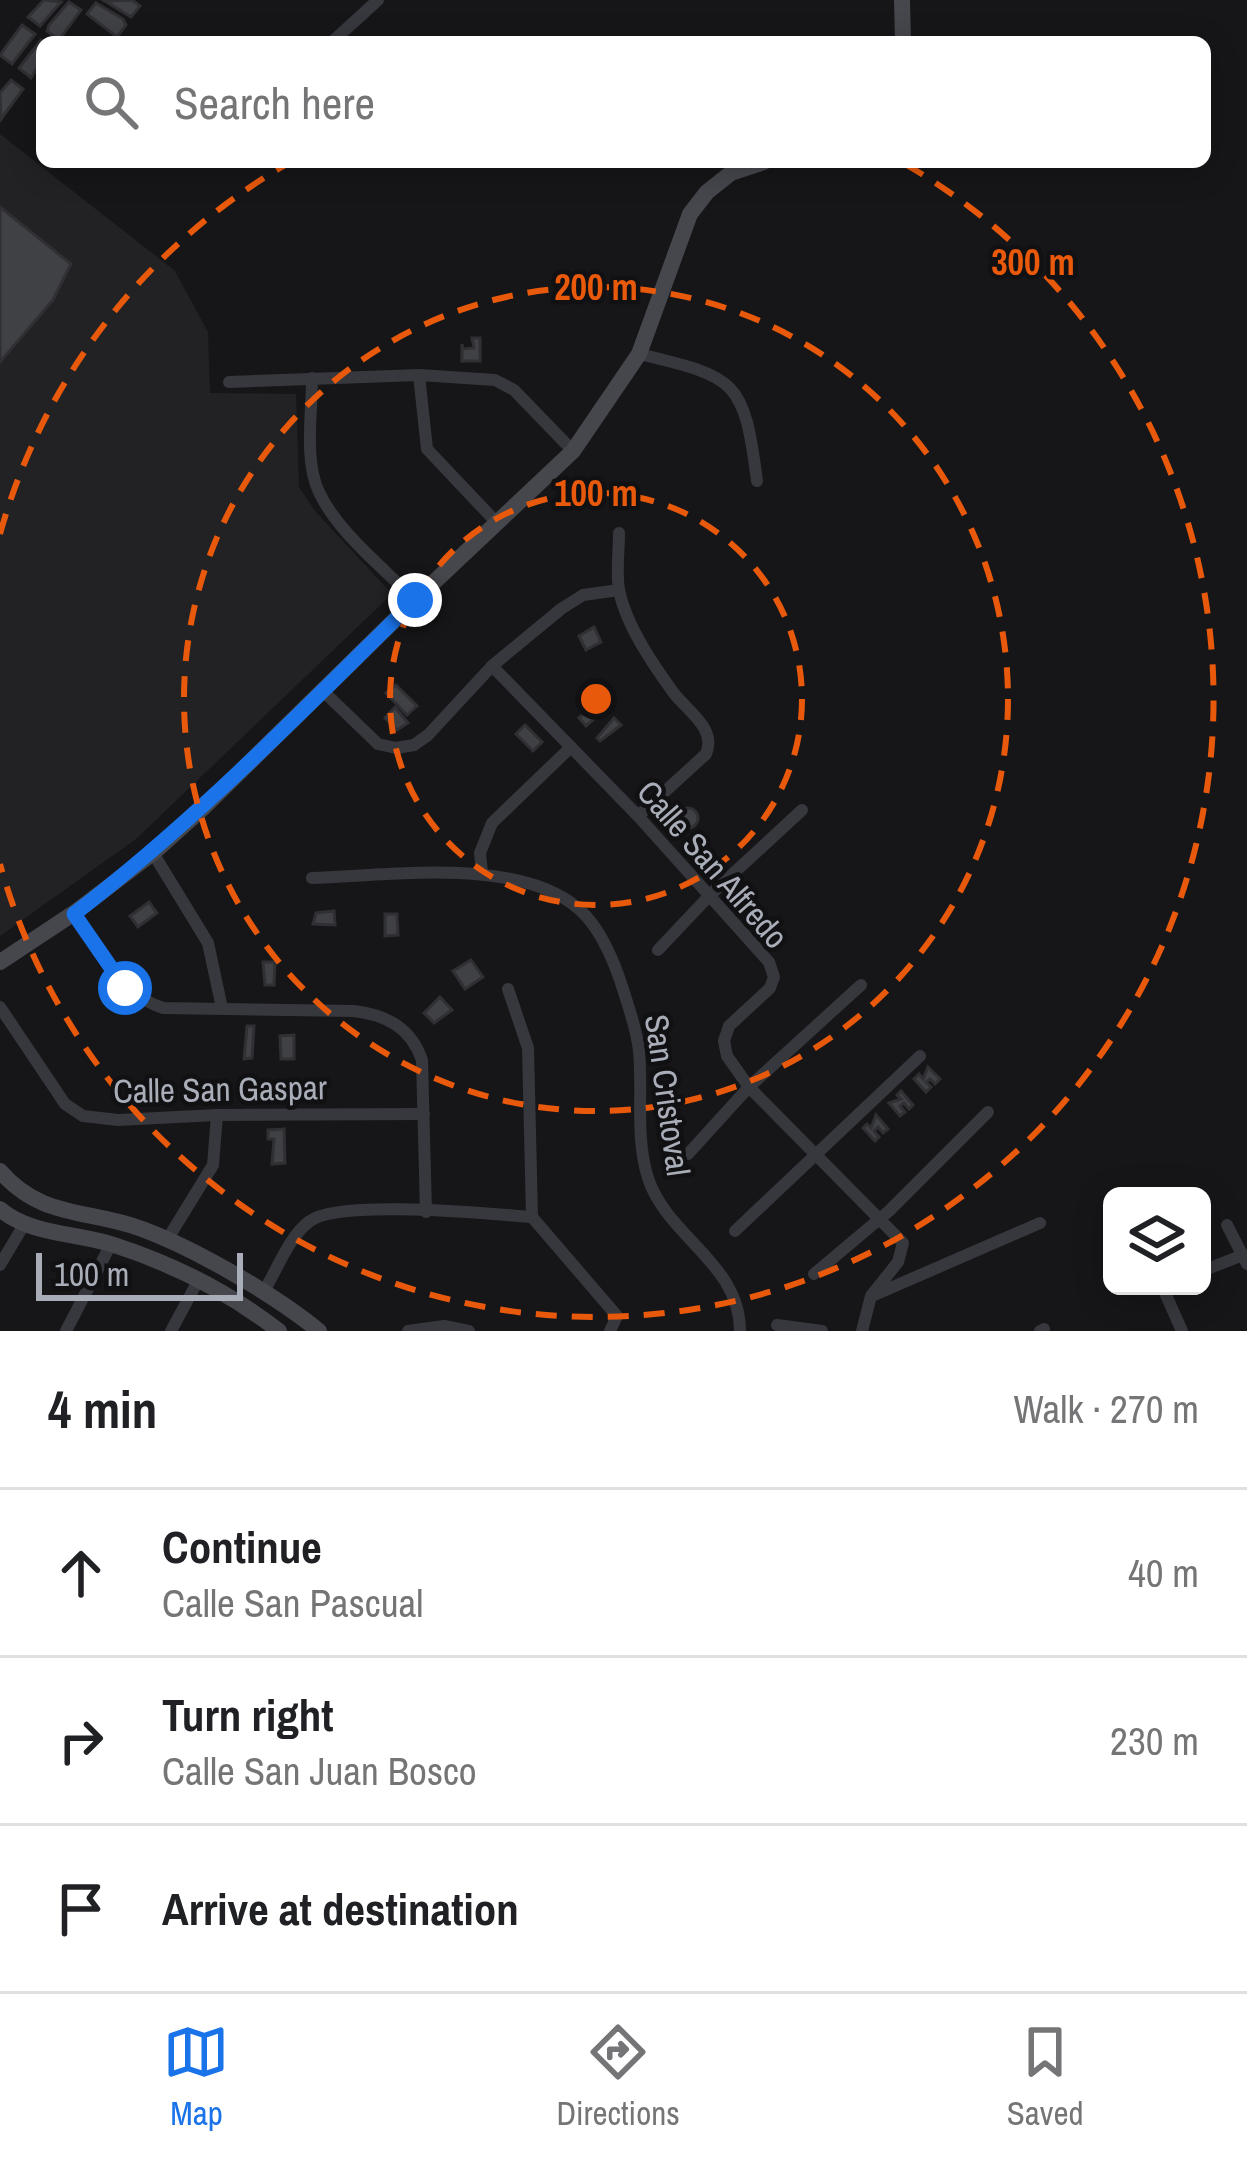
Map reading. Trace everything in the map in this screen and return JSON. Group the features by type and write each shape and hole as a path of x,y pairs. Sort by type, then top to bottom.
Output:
{"street":[{"path":"339,36 378,0"},
{"path":"902,0 903,36"},
{"path":"0,962 74,914 153,853 573,451 639,353 689,214 707,191 746,168"},
{"path":"639,353 698,368 721,378 740,395 750,422 757,481"},
{"path":"229,382 419,375 495,380 514,390 573,451"},
{"path":"419,375 428,449 496,522"},
{"path":"312,378 313,470 319,492 338,520 415,600"},
{"path":"619,533 619,590 656,666 709,734 710,744 706,754 638,817"},
{"path":"322,692 378,744 414,745 492,666 561,608 583,595 619,590"},
{"name":"Calle San Alfredo","path":"492,666 769,962 774,977 770,988 729,1026 724,1041 727,1056 749,1088 899,1236 904,1249 871,1296 862,1331"},
{"path":"482,873 480,853 492,823 571,747"},
{"path":"658,950 802,810"},
{"path":"153,853 208,943 222,1007"},
{"name":"San Cristoval","path":"313,878 482,873 532,883 584,914 614,961 639,1048 642,1156 655,1197 727,1278 740,1331"},
{"path":"74,914 125,988 142,1001 164,1008 354,1011 376,1014 398,1025 416,1042 422,1060 426,1212"},
{"path":"688,1154 749,1088 861,985"},
{"path":"508,989 527,1048 532,1216"},
{"name":"Calle San Gaspar","path":"0,1007 65,1104 83,1116 118,1120 424,1114"},
{"path":"735,1232 920,1056"},
{"path":"814,1274 879,1220 988,1112"},
{"path":"167,1240 213,1165 217,1115"},
{"path":"0,1171 20,1192 45,1207 76,1211 167,1240 264,1291 320,1331"},
{"path":"0,1209 25,1223 110,1244 198,1281 280,1331 295,1312"},
{"path":"70,1234 76,1211"},
{"path":"264,1291 298,1233 323,1214 532,1216 557,1241 614,1326"},
{"path":"0,1264 25,1223"},
{"path":"871,1296 1040,1223"},
{"path":"1211,1269 1245,1260 1227,1225"},
{"path":"66,1331 110,1244"},
{"path":"171,1331 198,1281"},
{"path":"1167,1295 1182,1331"},
{"path":"777,1325 822,1331"},
{"path":"408,1331 444,1326 469,1331"}],"shaded area":[{"path":"0,134 36,162 36,168 43,168 175,271 208,332 210,393 296,394 299,487 315,511 392,594 136,839 0,936"}],"building":[{"path":"44,0 61,2 40,26 28,17"},
{"path":"132,0 140,6 131,17 105,1"},
{"path":"69,2 81,10 62,36 47,31"},
{"path":"96,3 126,25 116,36 87,14"},
{"path":"22,25 35,34 12,64 0,55"},
{"path":"36,46 36,70 31,78 19,68"},
{"path":"11,80 23,89 1,119 0,93"},
{"path":"0,207 71,264 53,300 0,362"},
{"path":"472,338 480,338 480,361 462,361 462,344 463,349 474,348"},
{"path":"594,627 601,642 586,650 579,636"},
{"path":"396,685 417,706 407,715 386,693"},
{"path":"595,704 602,712 586,726 579,718"},
{"path":"395,707 408,723 397,730 385,718"},
{"path":"614,718 621,725 600,741 597,738"},
{"path":"525,725 542,742 533,751 516,734"},
{"path":"688,808 698,818 688,828 678,818"},
{"path":"149,902 157,913 138,927 130,916"},
{"path":"334,911 335,925 313,924 316,913"},
{"path":"385,914 397,914 398,935 385,936"},
{"path":"471,960 483,977 465,989 453,971"},
{"path":"263,962 275,962 274,985 265,985"},
{"path":"440,997 452,1010 434,1023 424,1013"},
{"path":"247,1026 254,1026 252,1058 244,1059"},
{"path":"294,1035 294,1059 281,1059 280,1036"},
{"path":"928,1067 940,1079 935,1084 930,1079 926,1082 931,1087 926,1092 914,1079 919,1074 923,1079"},
{"path":"901,1091 913,1105 909,1109 904,1103 900,1106 905,1112 900,1116 889,1103 901,1099 897,1095"},
{"path":"876,1115 888,1129 883,1133 878,1127 875,1141 863,1128 867,1124 871,1128"},
{"path":"284,1129 285,1163 272,1164 274,1139 268,1139 268,1130"}],"route":[{"path":"125,988 74,914 204,807 415,600"}]}
